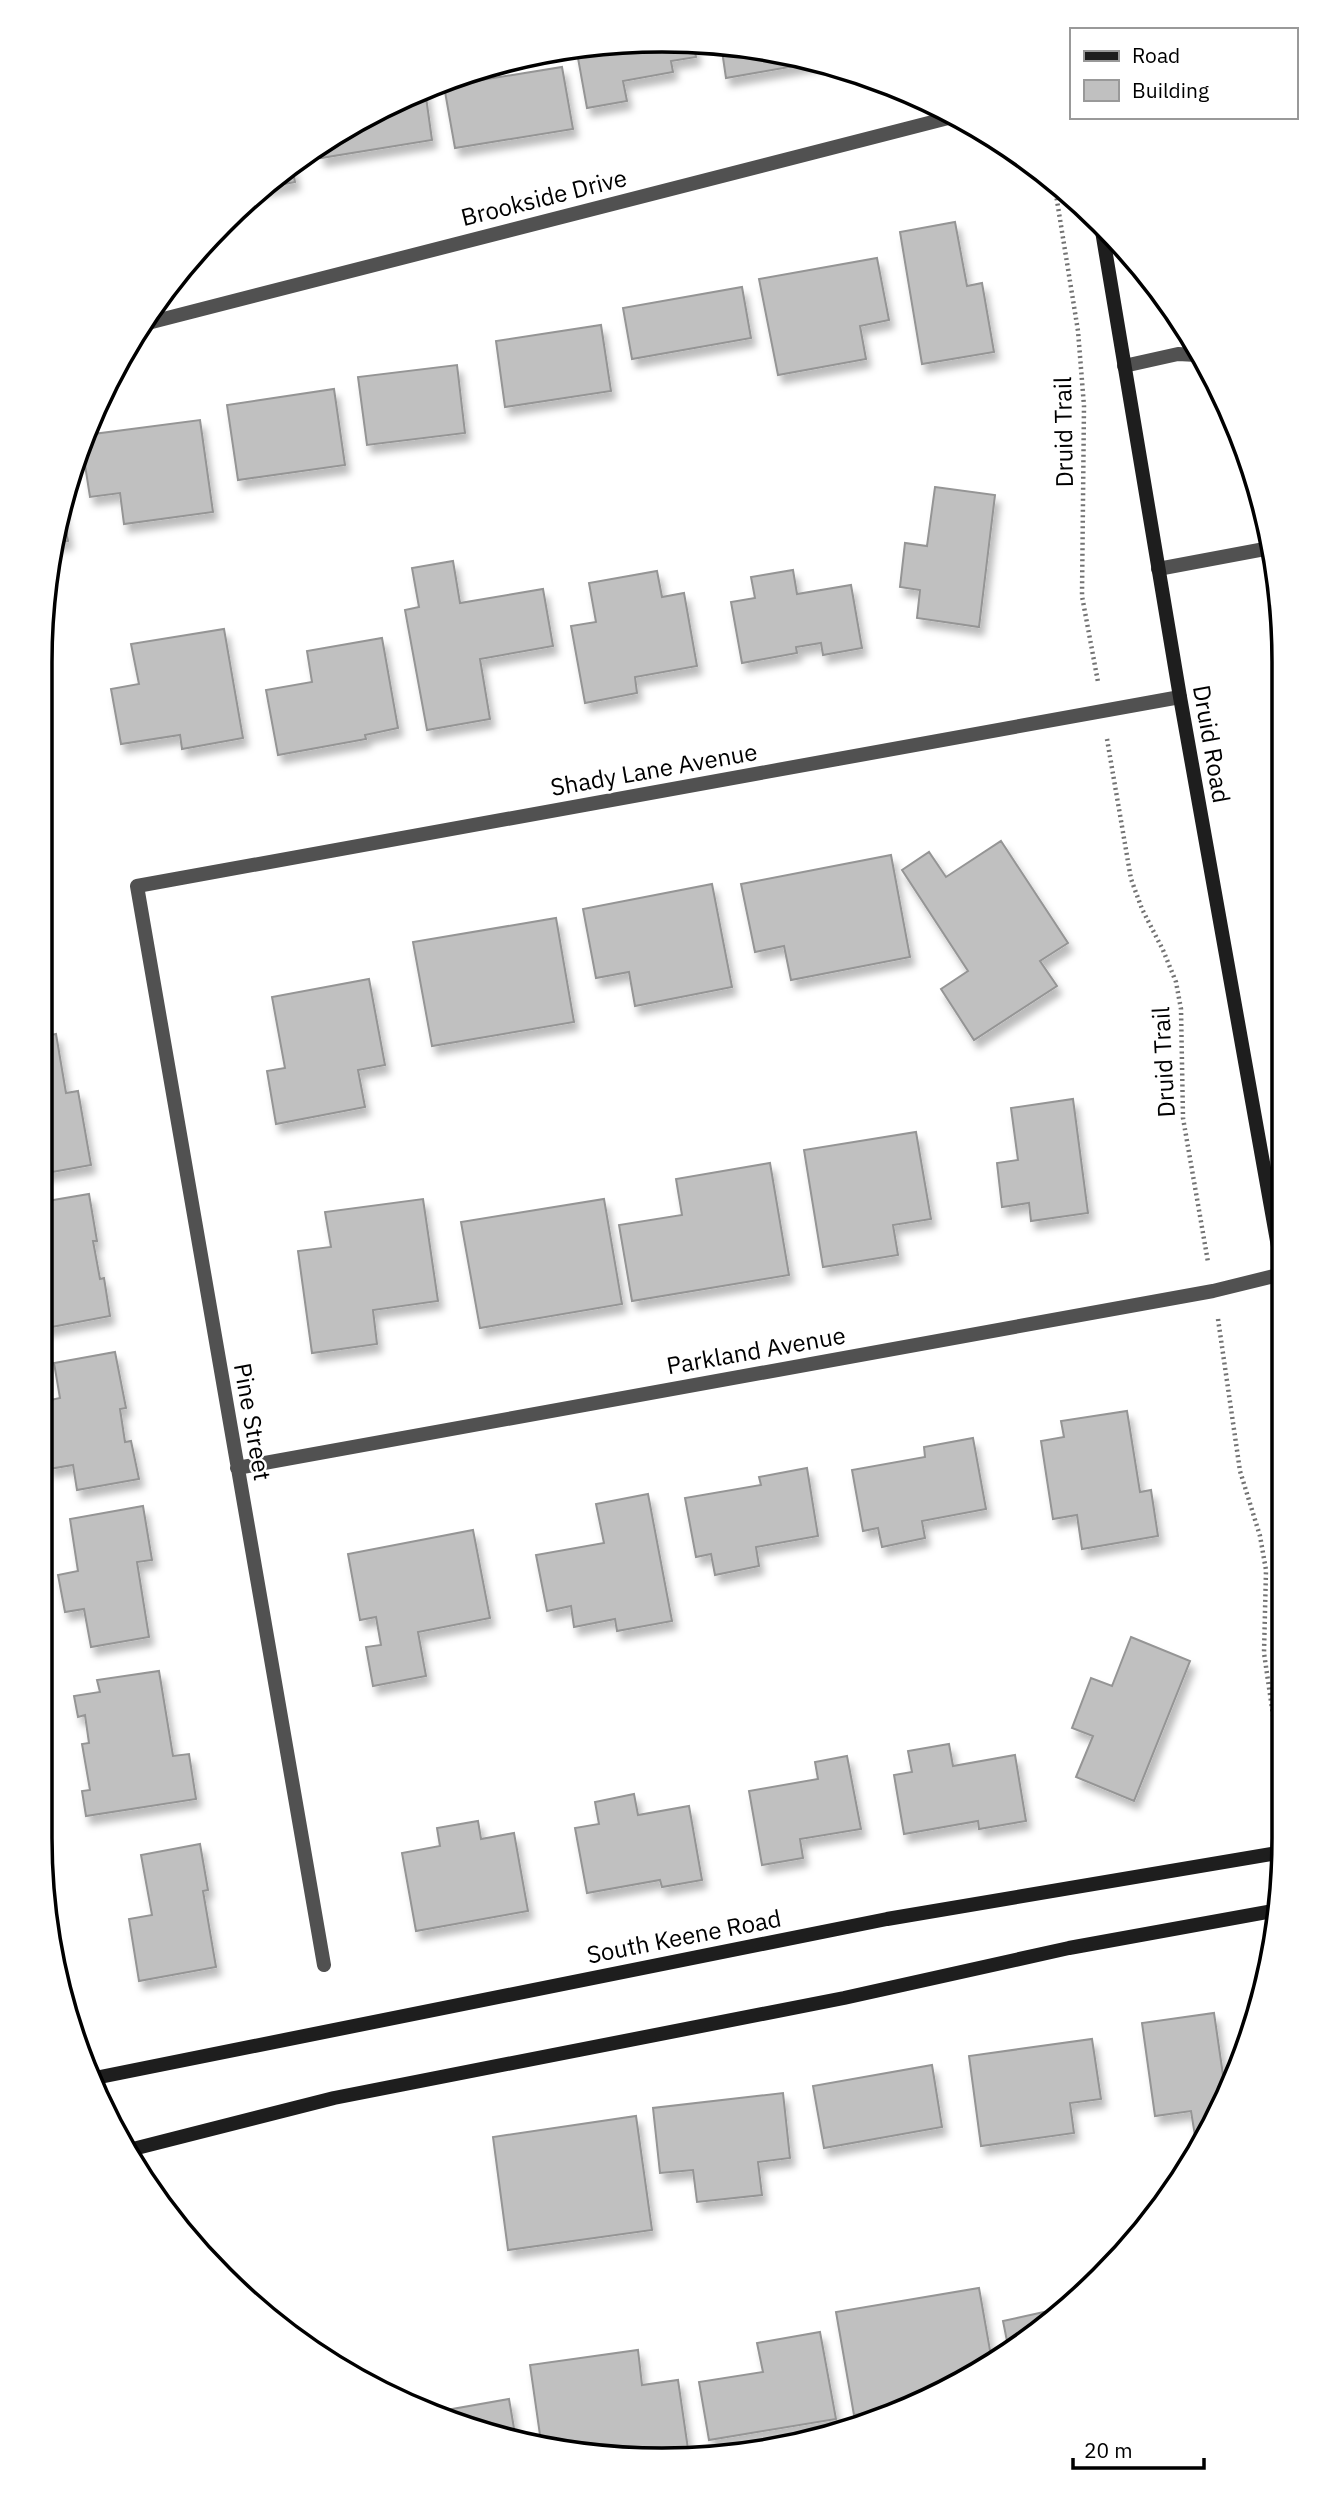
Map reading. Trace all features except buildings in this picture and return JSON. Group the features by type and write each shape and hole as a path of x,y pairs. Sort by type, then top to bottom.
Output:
{"main road":[{"name":"Druid Road","path":"1104,241 1180,697 1272,1216"},
{"name":"South Keene Road","path":"102,2077 887,1919 1272,1854"},
{"path":"138,2148 334,2098 844,1998 1069,1948 1268,1912"}],"street":[{"name":"Brookside Drive","path":"158,321 941,120"},
{"path":"1124,366 1178,354 1189,355"},
{"path":"1158,569 1262,550"},
{"name":"Shady Lane Avenue","path":"136,886 1180,697"},
{"name":"Pine Street","path":"136,886 324,1965"},
{"name":"Parkland Avenue","path":"237,1468 1213,1291 1272,1275"}],"path":[{"name":"Druid Trail","path":"1056,197 1078,331 1084,406 1082,596 1098,683"},
{"name":"Druid Trail","path":"1108,745 1131,879 1176,982 1181,1009 1183,1118 1208,1260"},
{"path":"1220,1328 1240,1471 1260,1536 1266,1570 1264,1653 1272,1708"}]}
